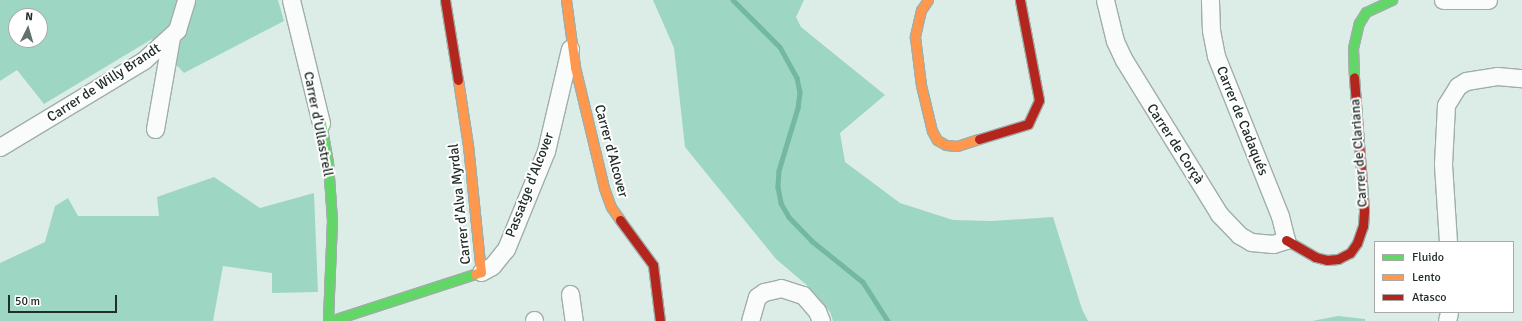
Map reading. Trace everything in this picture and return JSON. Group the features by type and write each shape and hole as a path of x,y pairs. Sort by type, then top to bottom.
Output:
{"street":[{"name":"Carrer de Willy Brandt","path":"0,147 144,60 171,38 183,16 186,0"},
{"name":"Carrer d'Ullastrell","path":"291,0 321,123 328,162 332,220 329,321"},
{"name":"Carrer d'Alva Myrdal","path":"329,321 481,272 468,145 445,0"},
{"name":"Carrer d'Alcover","path":"566,0 579,82 604,188 610,207 653,265 660,321"},
{"path":"928,0 922,10 915,37 921,85 932,131 938,140 946,145 957,146 1028,124 1035,112 1039,100 1038,85 1020,0"},
{"name":"Carrer de Corçà","path":"1105,0 1115,41 1124,60 1219,214 1239,235 1251,242 1272,244 1286,240"},
{"name":"Carrer de Cadaqués","path":"1210,0 1211,30 1216,56 1280,216 1286,240"},
{"name":"Carrer de Clariana","path":"1286,240 1315,257 1327,260 1338,259 1350,253 1357,243 1363,226 1364,210 1358,154 1353,48 1359,23 1366,12 1380,4 1392,0"},
{"path":"1443,0 1488,0"},
{"path":"155,129 171,38"},
{"name":"Passatge d'Alcover","path":"481,272 492,266 506,249 546,151 572,39"},
{"path":"1448,241 1443,164 1446,105 1458,86 1466,81 1497,76 1522,78"},
{"path":"750,321 757,297 764,292 781,288 803,295 817,310 821,321"},
{"path":"570,294 574,321"}],"green space":[{"path":"0,0 278,0 284,21 184,73 152,39 44,104 17,70 0,81"},
{"path":"653,0 804,0 796,17 801,27 885,95 840,133 845,162 900,203 953,220 992,221 1053,217 1082,309 1088,321 833,321 830,312 809,287 776,259 685,147 674,48"},
{"path":"214,177 260,208 314,193 318,292 272,293 272,273 223,266 213,321 0,321 0,263 45,242 55,206 68,198 78,216 159,216 157,197"},
{"path":"1338,316 1365,319 1365,321 1312,321"}],"waterway":[{"path":"733,0 780,47 797,78 800,92 798,108 779,171 778,187 781,203 789,217 812,241 863,282 888,321"}],"traffic: fast":[{"path":"1354,77 1353,48 1359,23 1366,12 1392,0"},
{"path":"321,123 328,162 332,220 328,321"},
{"path":"330,321 475,274"}],"traffic: slow":[{"path":"566,0 575,67 604,188 611,207 620,220"},
{"path":"928,0 921,10 915,37 921,85 932,131 937,140 946,145 957,146 979,139"},
{"path":"458,80 468,145 481,272 475,274"}],"traffic: jam":[{"path":"445,0 458,80"},
{"path":"979,139 1028,124 1039,100 1020,0"},
{"path":"1286,240 1315,257 1327,260 1338,259 1350,253 1357,243 1363,226 1364,210 1354,77"},
{"path":"620,220 653,265 660,321"}]}
